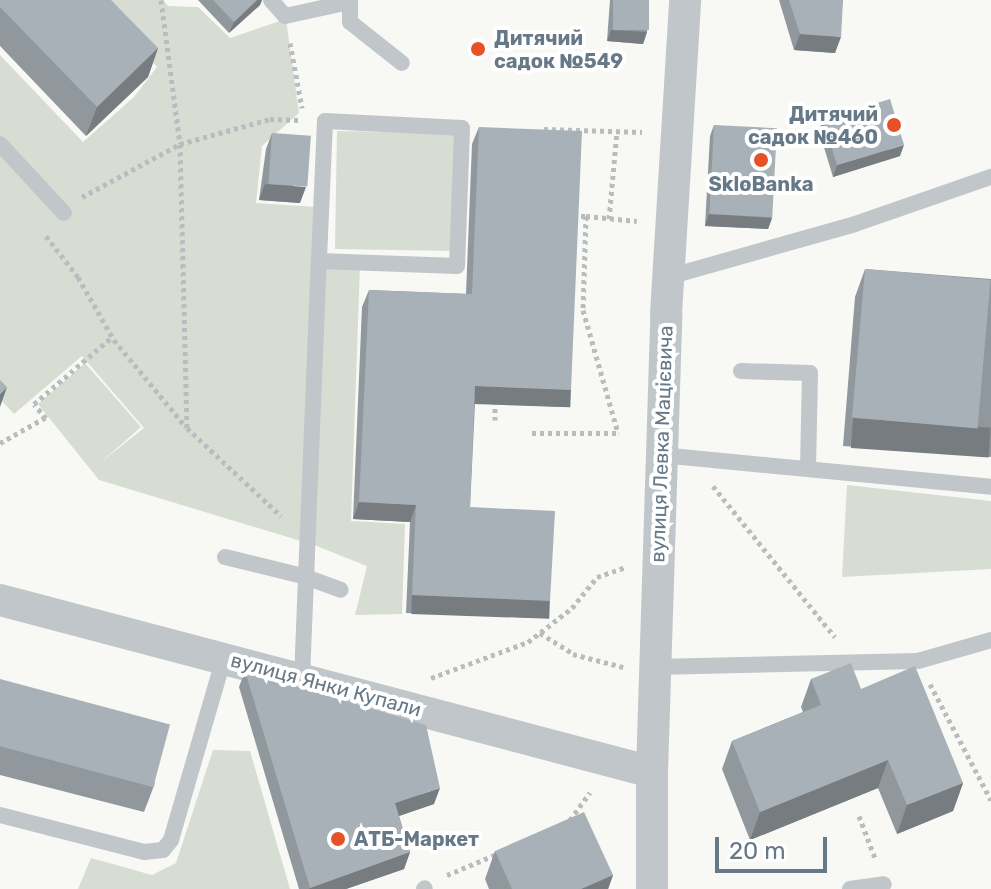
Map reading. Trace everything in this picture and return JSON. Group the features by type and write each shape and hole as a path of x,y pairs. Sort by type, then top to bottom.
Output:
{"street":[{"name":"вулиця Левка Мацієвича","path":"652,889 652,772 642,667 675,456 668,277 685,0"},
{"name":"вулиця Янки Купали","path":"0,600 652,772"}],"lane":[{"path":"271,0 285,16 350,1 350,22 402,63"},
{"path":"302,678 303,576 325,121 462,128 457,266 319,261"},
{"path":"0,144 62,211"},
{"path":"668,277 855,224 991,177"},
{"path":"741,371 810,373 808,469"},
{"path":"675,456 991,487"},
{"path":"225,557 303,576 341,590"},
{"path":"642,667 918,661 991,640"},
{"path":"0,815 144,852 163,850 171,840 224,658"},
{"path":"850,889 884,884"}],"path":[{"path":"161,0 180,144 187,428"},
{"path":"285,16 304,120"},
{"path":"62,211 180,144 270,119"},
{"path":"540,129 651,133"},
{"path":"609,219 617,131"},
{"path":"573,216 645,222"},
{"path":"586,216 583,310 618,433"},
{"path":"43,231 78,277 112,337 187,428 305,539"},
{"path":"0,443 47,417 34,404 112,337"},
{"path":"495,404 495,420"},
{"path":"532,433 627,432"},
{"path":"675,456 856,662"},
{"path":"428,679 528,642 572,608 597,577 632,565"},
{"path":"540,633 573,654 642,667"},
{"path":"918,661 991,800"},
{"path":"565,827 611,762"},
{"path":"859,816 884,884"},
{"path":"425,888 440,878 509,850"}],"shaded area":[{"path":"92,0 163,0 168,6 198,7 230,38 286,19 299,113 262,146 256,203 316,207 301,541 99,480 38,404 85,363 141,427 100,463 144,428 82,356 14,414 0,399 0,55 83,142 134,97 157,67"},
{"path":"337,131 457,133 455,251 335,249"},
{"path":"322,266 360,266 351,521 405,524 402,614 355,615 367,566 309,543"},
{"path":"847,485 991,501 991,569 842,577"},
{"path":"213,750 250,751 290,889 78,889 91,858 152,875 176,863"}],"building":[{"path":"0,0 111,0 158,48 97,107 0,7"},
{"path":"213,0 257,0 234,22"},
{"path":"613,0 649,0 649,30 613,30"},
{"path":"789,0 843,0 841,37 800,34"},
{"path":"890,99 904,145 837,165 823,119"},
{"path":"714,125 777,128 772,217 709,214"},
{"path":"479,127 582,131 571,390 475,386 470,507 555,511 550,601 412,595 416,505 359,502 369,290 472,294"},
{"path":"272,133 311,136 307,187 268,184"},
{"path":"865,269 991,280 978,428 852,417"},
{"path":"0,380 7,387 0,394"},
{"path":"851,663 861,689 915,666 963,783 907,805 888,760 760,812 732,741 821,705 811,679"},
{"path":"245,671 426,725 440,788 395,803 410,852 310,888"},
{"path":"0,679 170,725 153,787 0,746"},
{"path":"584,812 613,875 581,889 512,889 495,851"}],"place":[{"name":"Дитячий садок №549","path":"478,49"},
{"name":"Дитячий садок №460","path":"894,125"},
{"name":"SkloBanka","path":"761,160"},
{"name":"АТБ-Маркет","path":"338,839"}]}
